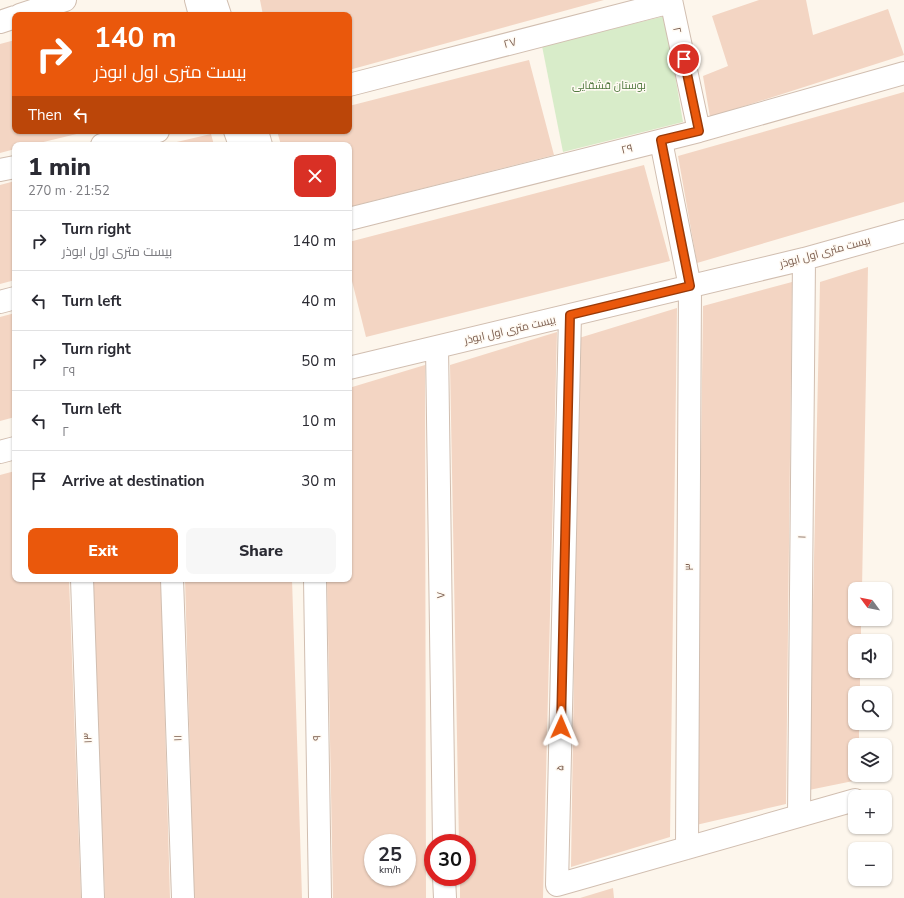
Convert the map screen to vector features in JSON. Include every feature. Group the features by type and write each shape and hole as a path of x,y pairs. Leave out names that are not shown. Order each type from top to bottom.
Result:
{"street":[{"path":"29,12 65,0"},
{"path":"196,0 199,12"},
{"path":"215,0 219,12"},
{"name":"۲۷","path":"352,84 671,1"},
{"name":"۲","path":"671,1 699,131"},
{"path":"0,22 12,18"},
{"name":"۲۹","path":"352,218 699,131 904,73"},
{"path":"114,142 146,134"},
{"name":"۳","path":"661,140 690,286 687,848"},
{"path":"0,170 12,167"},
{"name":"بیست متری اول ابوذر","path":"352,367 804,259 904,231"},
{"name":"۱","path":"799,816 804,259"},
{"path":"0,302 12,299"},
{"name":"۵","path":"570,315 557,886 687,848"},
{"name":"۷","path":"437,347 444,834"},
{"path":"0,452 12,449"},
{"name":"۱۳","path":"82,582 93,898"},
{"name":"۱۱","path":"172,582 183,898"},
{"name":"۹","path":"315,582 320,898"},
{"path":"687,848 848,802"},
{"path":"444,886 445,898"}],"green space":[{"name":"بوستان قشقایی","path":"665,16 683,122 563,152 542,46"}],"building":[{"path":"260,0 604,0 352,69 352,12 262,12"},
{"path":"759,0 806,0 813,35 888,9 904,55 710,117 703,76 728,66 712,16"},
{"path":"12,41 12,134 77,134 43,142 12,142 12,150 0,153 0,44"},
{"path":"529,60 554,155 352,206 352,142 280,142 278,134 352,134 352,105"},
{"path":"904,92 904,202 697,263 678,156"},
{"path":"211,134 213,142 177,142"},
{"path":"644,165 670,261 366,337 352,281 352,241"},
{"path":"12,182 12,281 0,284 0,185"},
{"path":"868,267 862,582 848,582 848,626 861,626 861,634 848,634 848,678 860,678 860,686 848,686 848,730 859,730 859,738 848,738 848,782 809,790 820,282"},
{"path":"792,282 786,804 696,825 703,306"},
{"path":"677,308 670,837 571,867 579,338"},
{"path":"12,314 12,418 0,421 0,317"},
{"path":"557,332 543,898 460,898 460,886 476,886 476,834 459,834 450,365"},
{"path":"425,365 426,834 424,834 424,886 426,886 426,898 333,898 327,582 352,582 352,387"},
{"path":"12,472 12,582 69,582 81,898 0,898 0,475"},
{"path":"92,582 161,582 170,898 105,898"},
{"path":"185,582 292,582 302,898 194,898"},
{"path":"613,888 614,898 580,898"}],"route":[{"path":"561,727 570,315 690,286 661,140 699,131 684,59"}]}
